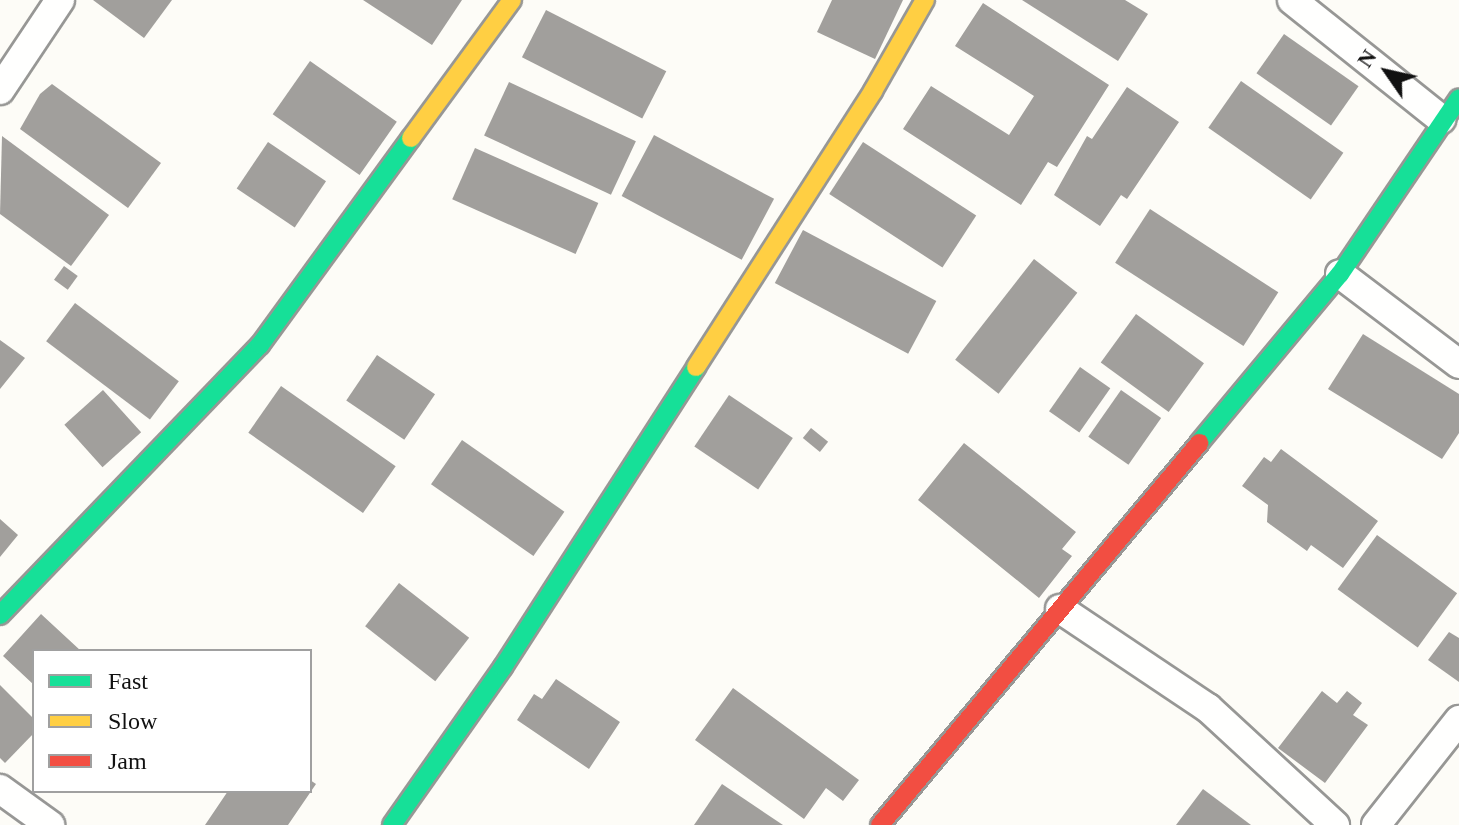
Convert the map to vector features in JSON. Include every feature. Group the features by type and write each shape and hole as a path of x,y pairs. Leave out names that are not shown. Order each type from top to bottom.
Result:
{"street":[{"path":"0,90 60,0"},
{"path":"0,615 260,345 512,0"},
{"path":"392,825 503,667 873,91 925,0"},
{"path":"880,825 1340,274 1450,108 1292,0"},
{"path":"1340,274 1459,364"},
{"path":"1060,609 1208,708 1335,825"},
{"path":"1376,825 1459,720"},
{"path":"0,789 50,825"}],"building":[{"path":"93,0 172,0 144,38"},
{"path":"363,0 462,0 432,45"},
{"path":"832,0 903,0 875,59 817,32"},
{"path":"1022,0 1125,0 1148,14 1118,61"},
{"path":"983,3 1109,85 1057,167 1048,162 1021,205 903,129 931,86 1009,135 1034,96 955,46"},
{"path":"546,10 666,71 642,119 522,57"},
{"path":"1284,34 1359,86 1331,126 1256,73"},
{"path":"310,61 397,122 360,175 273,114"},
{"path":"1241,81 1343,153 1311,199 1208,128"},
{"path":"509,82 636,141 611,195 484,135"},
{"path":"52,84 161,163 128,208 20,129 40,94"},
{"path":"1127,87 1179,122 1127,199 1121,195 1100,226 1054,195 1087,136 1092,139"},
{"path":"654,135 774,199 742,260 622,196"},
{"path":"2,136 109,215 71,266 0,214"},
{"path":"268,142 326,181 295,228 237,188"},
{"path":"863,142 976,216 942,268 829,194"},
{"path":"475,148 598,203 576,254 452,199"},
{"path":"1150,209 1278,292 1243,346 1115,263"},
{"path":"803,230 936,301 908,354 775,283"},
{"path":"1034,259 1077,293 999,394 955,360"},
{"path":"64,266 78,276 68,290 54,280"},
{"path":"75,303 179,381 150,420 46,341"},
{"path":"1136,314 1204,363 1169,412 1101,363"},
{"path":"1363,334 1459,394 1459,433 1442,459 1328,389"},
{"path":"0,340 25,358 0,389"},
{"path":"377,355 435,394 404,440 346,401"},
{"path":"1080,367 1110,388 1079,432 1049,411"},
{"path":"281,386 396,466 363,513 248,433"},
{"path":"103,390 141,432 102,467 64,425"},
{"path":"1121,390 1161,418 1128,465 1088,437"},
{"path":"729,395 793,438 758,489 694,446"},
{"path":"811,428 828,442 820,452 803,438"},
{"path":"462,440 564,512 533,556 431,484"},
{"path":"964,443 1076,532 1062,549 1072,556 1039,598 918,500"},
{"path":"1281,449 1378,521 1343,568 1311,545 1307,551 1267,522 1268,505 1242,486 1264,457 1271,462"},
{"path":"0,519 18,535 0,557"},
{"path":"1377,535 1457,593 1418,647 1338,589"},
{"path":"399,583 469,638 435,681 365,626"},
{"path":"41,614 79,649 32,649 32,683 3,656"},
{"path":"1449,632 1459,638 1459,682 1428,660"},
{"path":"556,679 620,722 589,769 517,720 534,694 542,699"},
{"path":"0,685 32,717 32,735 5,763 0,758"},
{"path":"733,688 859,780 843,801 826,788 804,819 695,740"},
{"path":"1322,691 1337,703 1347,691 1362,703 1353,715 1368,725 1325,783 1278,748"},
{"path":"722,784 783,825 694,825"},
{"path":"1203,789 1251,825 1176,825"},
{"path":"227,793 310,793 288,825 205,825"}],"traffic: fast":[{"path":"1199,443 1340,274 1459,98"},
{"path":"0,615 260,345 411,138"},
{"path":"392,825 503,667 696,367"}],"traffic: slow":[{"path":"411,138 512,0"},
{"path":"696,367 873,91 925,0"}],"traffic: jam":[{"path":"880,825 1199,443"}]}
